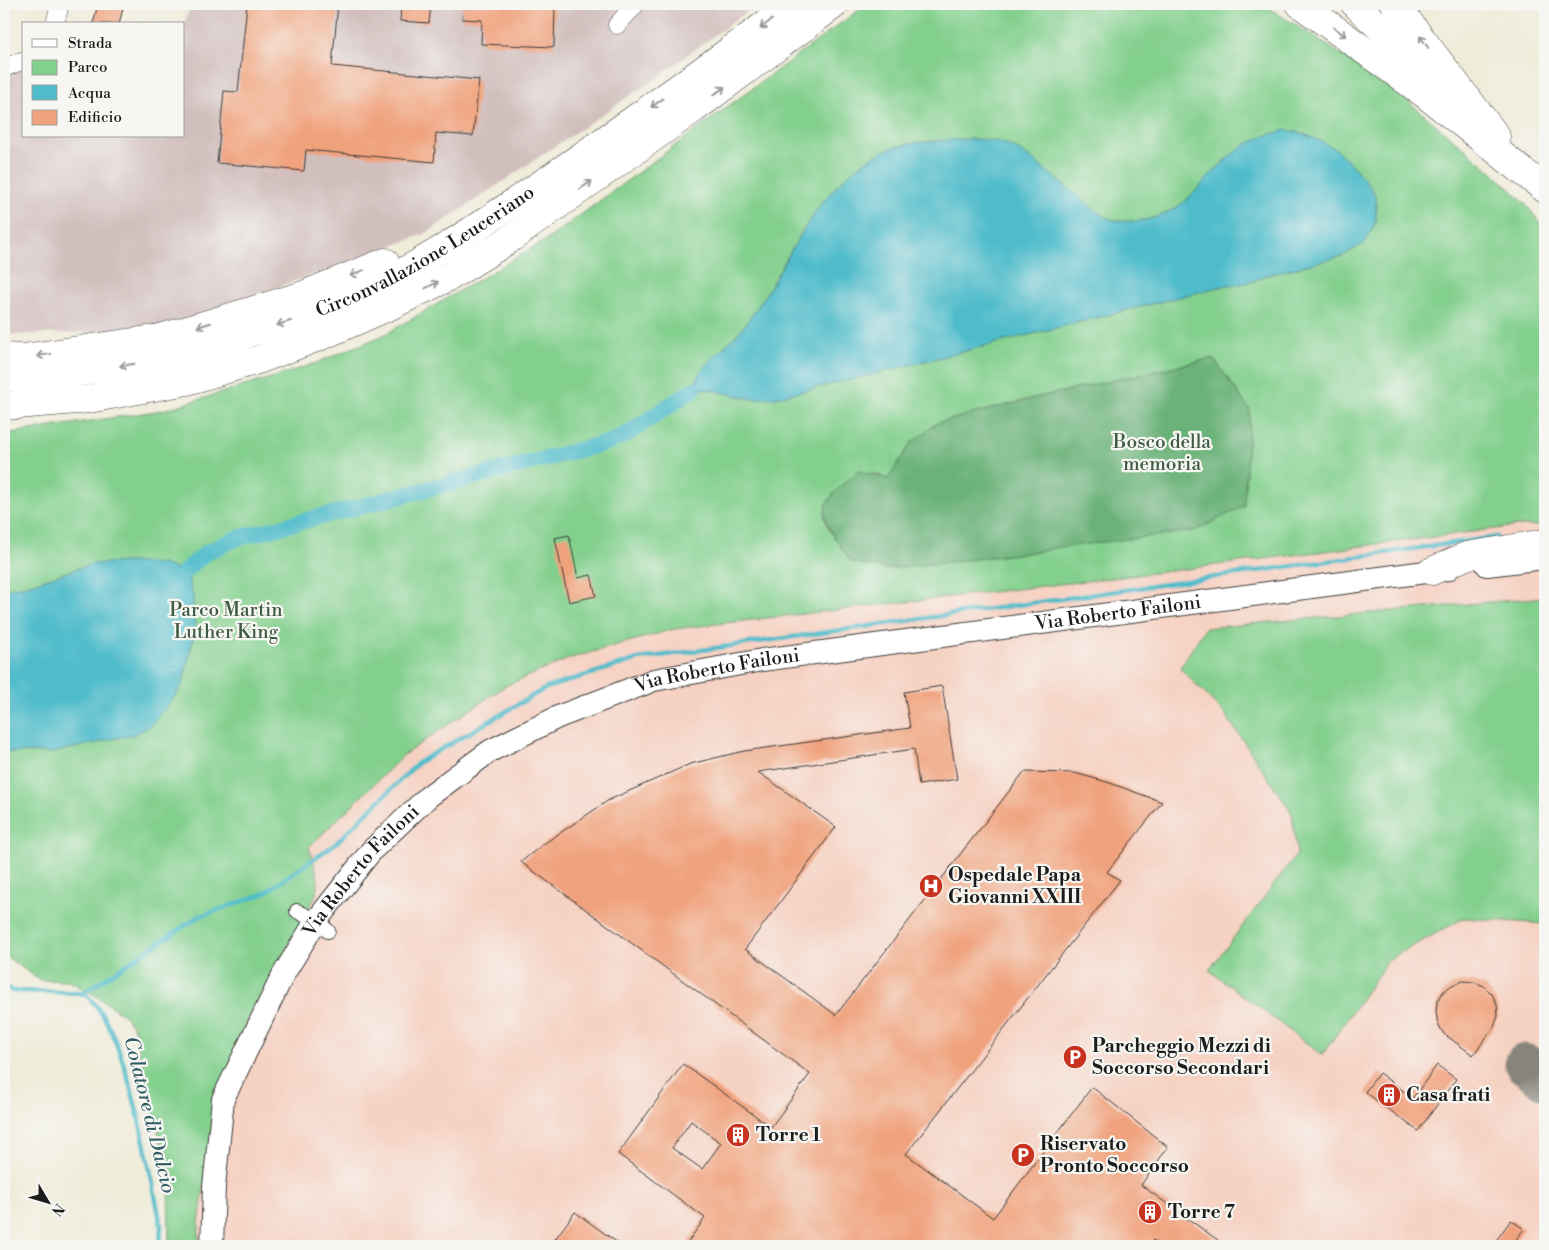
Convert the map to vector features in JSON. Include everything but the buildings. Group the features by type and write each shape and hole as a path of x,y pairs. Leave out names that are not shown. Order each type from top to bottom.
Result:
{"highway":[{"name":"Circonvallazione Leuceriano","path":"4,378 49,376 128,365 183,354 301,317 351,297 450,245 633,121 793,4"},
{"path":"827,10 843,11 854,4"},
{"path":"1300,4 1426,95 1545,189"},
{"path":"1355,4 1545,183"},
{"path":"1395,4 1496,136"},
{"name":"Circonvallazione Leuceriano","path":"4,406 89,399 187,381 261,359 324,335 388,307 452,276 507,241 695,108 827,10"},
{"path":"4,357 23,358 161,338 301,296 397,258 459,224 498,213"},
{"path":"4,421 145,402 187,381"},
{"path":"1432,571 1466,556 1545,543"}],"street":[{"path":"56,22 60,4"},
{"path":"617,25 636,4"},
{"path":"4,68 22,61"},
{"name":"Via Roberto Failoni","path":"212,1246 214,1187 223,1099 283,974 314,921 372,850 429,796 490,752 558,717 654,680 762,660 1432,571 1545,558"}],"shaded area":[{"path":"190,4 757,4 659,76 425,234 165,328 4,335 4,76 22,68 22,138 185,138 185,23"},
{"name":"Ospedale Papa Giovanni XXIII","path":"1518,526 1545,526 1545,1246 199,1246 199,1224 214,1110 250,1016 318,877 309,847 405,754 504,686 571,658 674,629 1163,572"}],"green space":[{"name":"Parco Martin Luther King","path":"867,4 1263,4 1390,86 1490,170 1524,202 1545,229 1545,526 1518,526 1163,572 674,629 571,658 505,686 405,754 309,847 318,877 316,895 250,1016 214,1110 199,1224 199,1246 169,1246 168,1173 134,1028 124,1015 96,996 69,981 40,980 4,955 4,434 163,410 316,363 384,335 548,239","holes":["1213,358 1250,410 1055,548 1036,552 887,569 851,562 828,528 824,516 873,473 888,479 937,423 1030,399"]},
{"name":"Bosco della memoria","path":"1213,358 1250,410 1244,506 1195,531 887,569 851,562 832,534 827,523 825,514 827,504 843,484 859,471 888,479 911,443 937,423 1030,399"},
{"path":"1545,597 1545,924 1464,918 1389,959 1322,1055 1209,970 1297,854 1292,813 1225,714 1180,668 1205,628"}],"water":[{"path":"1287,130 1304,134 1336,149 1365,180 1376,196 1376,221 1369,236 1363,244 1342,256 1264,276 1246,283 1227,285 777,397 752,399 707,389 694,389 700,372 739,332 754,312 821,204 850,173 884,151 908,144 924,142 958,139 995,141 1020,151 1103,215 1113,220 1133,221 1154,218 1169,212 1182,204 1213,172 1243,146 1261,137"},
{"path":"127,562 162,564 184,572 189,580 193,597 195,631 183,683 176,695 150,726 135,734 52,753 4,752 4,589 27,585 92,564"}],"waterway":[{"path":"184,572 207,552 238,538 606,443 624,436 694,389"},
{"path":"83,993 198,917 263,894 335,844 419,762 546,688 638,659 1497,537"},
{"name":"Colatore di Dalcio","path":"4,985 12,991 84,994 99,1009 112,1034 134,1101 161,1226 160,1246"}],"taxiway":[{"path":"1525,1064 1545,1079"}],"place":[{"name":"Ospedale Papa Giovanni XXIII","path":"931,886"},
{"name":"Parcheggio Mezzi di Soccorso Secondari","path":"1075,1057"},
{"name":"Casa frati","path":"1389,1095"},
{"name":"Torre 1","path":"738,1135"},
{"name":"Riservato Pronto Soccorso","path":"1023,1155"},
{"name":"Torre 7","path":"1150,1212"}]}
